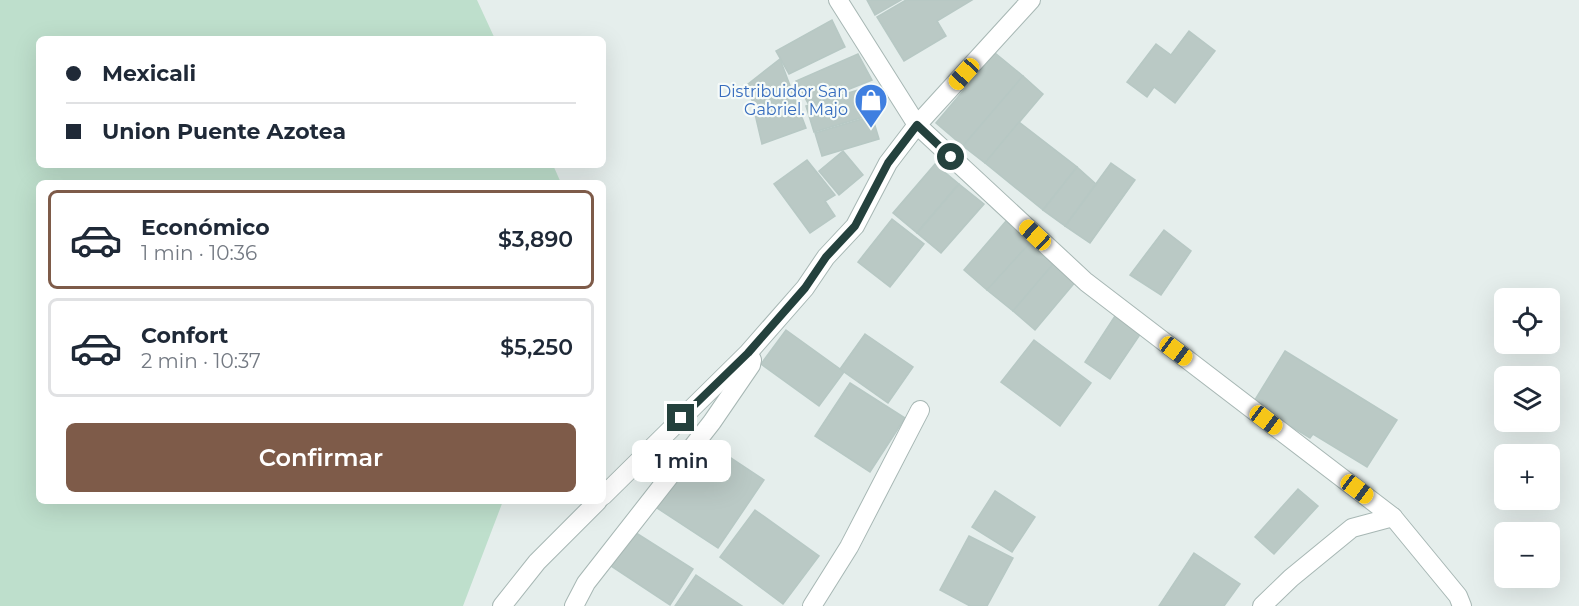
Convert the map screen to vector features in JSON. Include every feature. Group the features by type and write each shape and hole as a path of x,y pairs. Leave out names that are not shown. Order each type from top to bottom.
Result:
{"street":[{"path":"838,0 917,125 1086,282 1393,517 1458,596 1462,606"},
{"path":"606,493 748,353 805,288 826,257 855,226 888,163 917,125 1031,0"},
{"path":"574,606 586,583 712,422 751,365 752,360 748,353"},
{"path":"812,606 849,548 920,410"},
{"path":"502,606 537,562 595,504"},
{"path":"1262,606 1291,578 1352,528 1393,517"}],"green space":[{"path":"0,0 477,0 494,36 36,36 36,168 554,168 560,180 36,180 36,504 502,504 463,606 0,606"}],"building":[{"path":"867,0 901,0 875,15"},
{"path":"906,0 972,0 937,21 946,36 904,61 877,17"},
{"path":"832,20 845,47 789,74 776,51"},
{"path":"1189,31 1215,51 1175,103 1154,87 1147,97 1127,82 1156,44 1171,55"},
{"path":"995,53 1023,76 963,146 936,123"},
{"path":"858,54 872,80 809,105 796,81"},
{"path":"780,59 806,128 762,144 748,84"},
{"path":"1023,76 1043,94 985,163 963,146"},
{"path":"868,87 877,113 814,132 806,106"},
{"path":"872,116 879,139 822,156 815,133"},
{"path":"1019,122 1077,167 1043,210 985,163"},
{"path":"843,151 863,175 839,195 819,171"},
{"path":"807,160 835,195 825,201 835,216 810,233 774,184"},
{"path":"1111,163 1135,180 1090,243 1065,226"},
{"path":"935,164 959,184 917,233 893,213"},
{"path":"1077,167 1096,184 1065,226 1043,210"},
{"path":"959,184 984,204 941,253 917,233"},
{"path":"892,219 924,244 890,287 858,262"},
{"path":"1006,221 1030,243 987,290 964,270"},
{"path":"1164,230 1191,251 1161,295 1130,275"},
{"path":"1030,243 1054,263 1013,311 987,290"},
{"path":"1054,263 1076,281 1035,330 1013,311"},
{"path":"1115,316 1141,333 1110,379 1085,362"},
{"path":"786,330 844,372 819,406 761,364"},
{"path":"865,334 913,367 888,403 840,369"},
{"path":"1034,340 1091,383 1060,426 1001,382"},
{"path":"1285,351 1397,420 1367,467 1313,434 1310,438 1253,403"},
{"path":"850,383 905,418 870,472 815,436"},
{"path":"701,438 764,480 718,548 654,506"},
{"path":"1298,489 1318,506 1274,554 1255,537"},
{"path":"995,491 1035,517 1012,552 972,527"},
{"path":"755,510 819,556 783,604 720,557"},
{"path":"633,531 693,569 670,605 611,566"},
{"path":"969,536 1013,558 987,606 970,606 940,590"},
{"path":"1194,553 1240,584 1224,606 1159,606"},
{"path":"696,575 742,606 675,606"}],"place":[{"name":"Distribuidor San Gabriel. Majo","path":"871,129"}],"route":[{"path":"681,418 748,353 805,288 826,257 855,226 888,163 917,125 951,157"}]}
